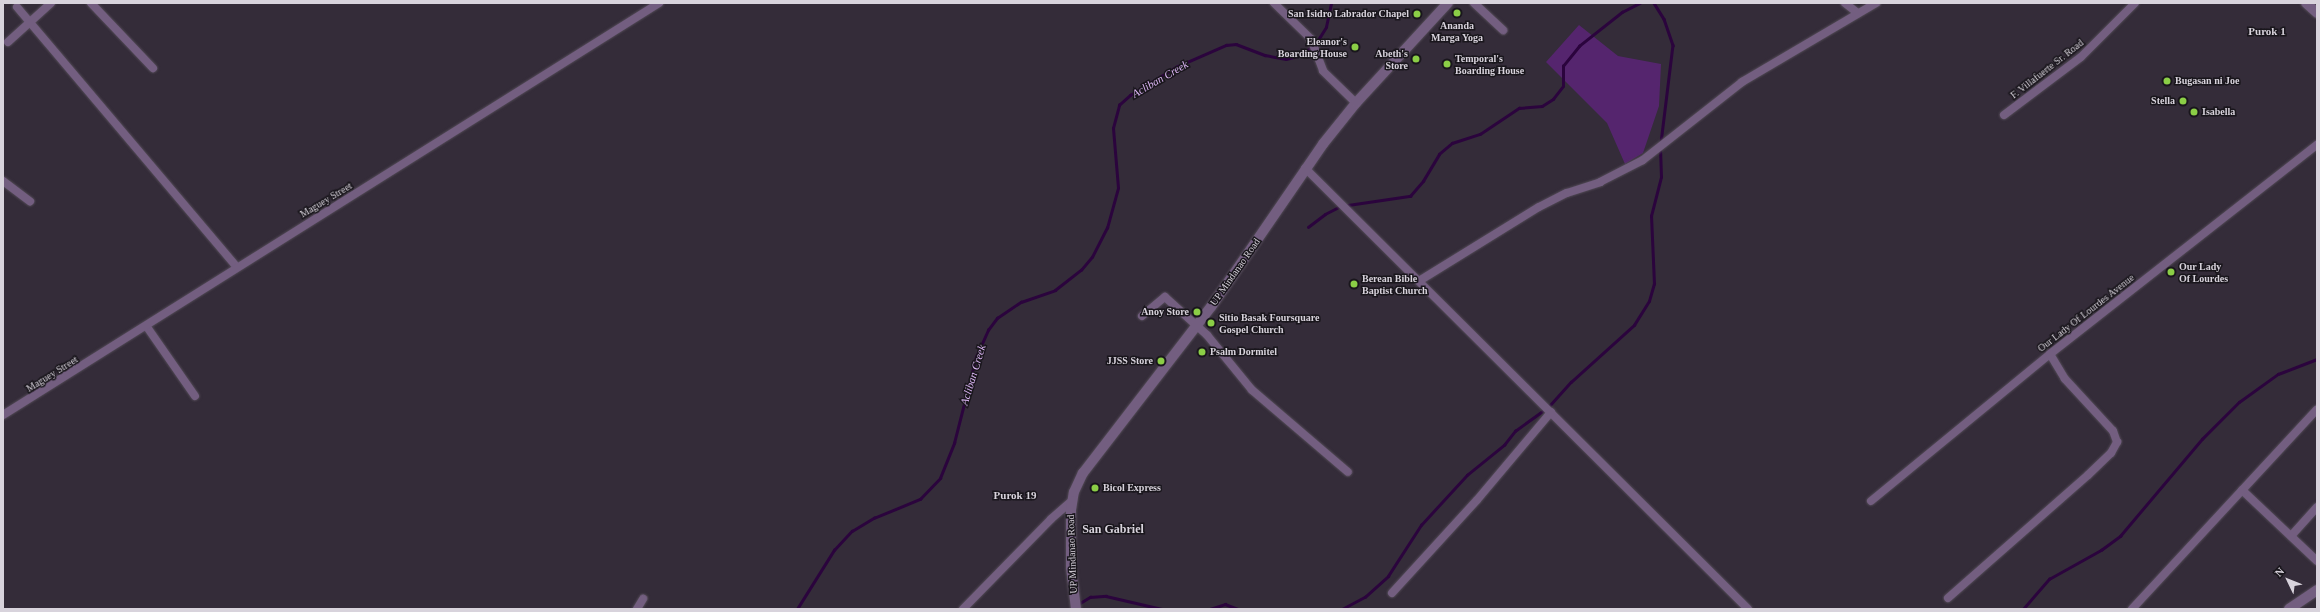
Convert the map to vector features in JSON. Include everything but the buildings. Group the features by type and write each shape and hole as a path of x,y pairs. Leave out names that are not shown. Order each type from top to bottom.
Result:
{"street":[{"path":"8,42 51,3"},
{"path":"91,3 153,68"},
{"name":"Maguey Street","path":"3,415 147,327 237,267 470,124 659,3"},
{"path":"1274,3 1311,39 1323,71 1356,104"},
{"name":"UP Mindanao Road","path":"1076,609 1071,567 1072,501 1083,473 1197,325 1305,168 1356,104 1448,3"},
{"path":"1474,3 1503,30"},
{"path":"1845,3 1858,14"},
{"path":"1419,281 1539,207 1567,193 1600,182 1643,160 1742,82 1876,3"},
{"name":"F. Villafuerte Sr. Road","path":"2004,115 2081,57 2135,3"},
{"path":"2306,3 2317,13"},
{"path":"18,7 237,267"},
{"name":"Our Lady Of Lourdes Avenue","path":"1871,501 2050,354 2317,145"},
{"path":"1305,168 1551,412 1678,543 1748,609"},
{"path":"3,181 30,201"},
{"path":"1142,316 1165,297 1197,325 1216,345 1237,375 1252,390 1348,472"},
{"path":"147,327 195,396"},
{"path":"1948,598 2088,475 2111,453 2117,442 2113,431 2065,379 2050,354"},
{"path":"2132,609 2317,409"},
{"path":"1392,593 1472,506 1551,412"},
{"path":"2242,490 2317,561"},
{"path":"963,609 1051,519 1072,501"},
{"path":"2291,536 2317,507"},
{"path":"2289,609 2317,590"},
{"path":"637,609 643,599"}],"shaded area":[{"path":"1579,25 1618,56 1661,64 1659,106 1643,153 1625,164 1607,123 1546,62"}],"waterway":[{"name":"Acliban Creek","path":"1318,40 1326,27 1331,3"},
{"path":"1348,205 1410,196 1423,181 1439,154 1452,143 1480,134 1519,108 1542,106 1553,99 1563,86 1563,66 1579,46 1622,12 1640,3"},
{"path":"1654,3 1664,19 1673,45 1661,143"},
{"name":"Acliban Creek","path":"797,609 834,550 852,531 874,518 920,499 940,478 954,443 976,357 988,330 997,318 1021,302 1055,290 1081,270 1092,257 1107,228 1118,188 1113,128 1119,105 1130,95 1176,67 1226,45 1236,44 1265,55 1286,59 1301,55 1310,48"},
{"path":"1550,405 1571,382 1634,325 1649,301 1654,284 1651,216 1661,177 1660,152"},
{"path":"1308,227 1325,214 1339,207"},
{"path":"2023,609 2049,579 2101,550 2120,536 2202,439 2239,402 2278,374 2317,359"},
{"path":"1342,609 1365,597 1388,576 1421,525 1467,475 1504,445 1515,431 1543,411"},
{"path":"1080,603 1090,597 1106,596 1162,609"},
{"path":"1210,609 1225,604 1238,609"}],"place":[{"name":"Ananda Marga Yoga","path":"1457,13"},
{"name":"San Isidro Labrador Chapel","path":"1417,14"},
{"name":"Eleanor's Boarding House","path":"1355,47"},
{"name":"Abeth's Store","path":"1416,59"},
{"name":"Temporal's Boarding House","path":"1447,64"},
{"name":"Bugasan ni Joe","path":"2167,81"},
{"name":"Stella","path":"2183,101"},
{"name":"Isabella","path":"2194,112"},
{"name":"Our Lady Of Lourdes","path":"2171,272"},
{"name":"Berean Bible Baptist Church","path":"1354,284"},
{"name":"Anoy Store","path":"1197,312"},
{"name":"Sitio Basak Foursquare Gospel Church","path":"1211,323"},
{"name":"Psalm Dormitel","path":"1202,352"},
{"name":"JJSS Store","path":"1161,361"},
{"name":"Bicol Express","path":"1095,488"}],"district":[{"name":"Purok 1","path":"2267,31"},
{"name":"Purok 19","path":"1015,495"},
{"name":"San Gabriel","path":"1113,530"}]}
